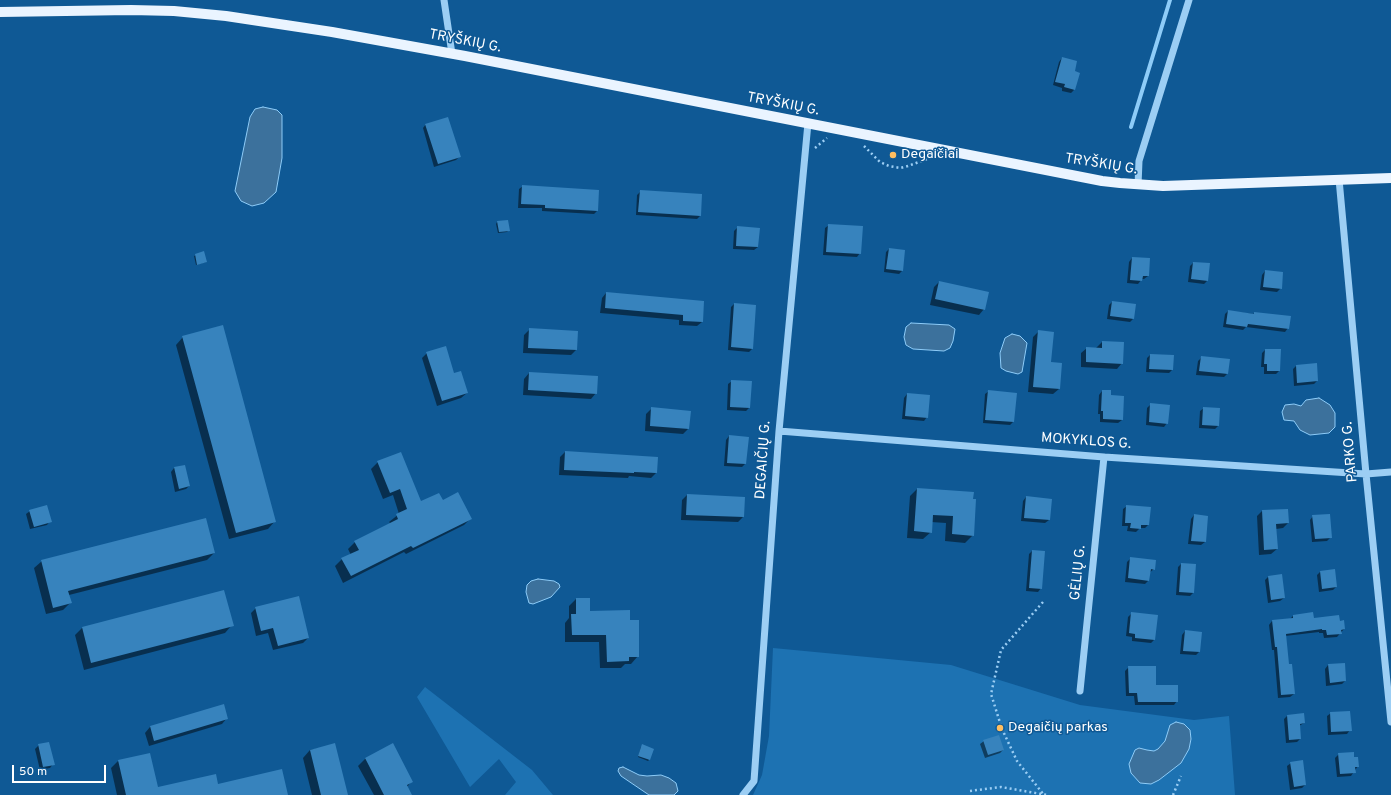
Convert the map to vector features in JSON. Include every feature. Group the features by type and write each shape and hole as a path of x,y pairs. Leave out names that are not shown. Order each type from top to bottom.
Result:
{"main road":[{"name":"TRYŠKIŲ G.","path":"0,12 131,10 174,11 226,16 332,32 1102,181 1163,186 1391,178"}],"street":[{"path":"444,0 452,54"},
{"path":"1138,185 1139,160 1189,0"},
{"name":"DEGAIČIŲ G.","path":"743,795 754,781 779,431 808,124"},
{"name":"PARKO G.","path":"1339,179 1366,474 1389,674 1391,722"},
{"name":"MOKYKLOS G.","path":"779,431 1104,457 1366,474 1391,472"},
{"name":"GĖLIŲ G.","path":"1080,691 1104,457"}],"path":[{"path":"1043,602 1001,650 991,694 1002,729 1017,760 1045,795"},
{"path":"1173,795 1181,776"},
{"path":"970,790 1001,787 1045,795"}],"shaded area":[{"path":"263,107 277,110 282,115 282,158 276,192 264,203 252,206 241,201 235,191 250,117 255,109"},
{"path":"911,323 949,325 955,329 950,348 944,351 913,349 906,345 904,337 906,327"},
{"path":"1012,334 1020,336 1027,343 1022,372 1018,374 1001,368 1000,353 1005,338"},
{"path":"1319,398 1330,405 1335,413 1335,427 1329,433 1310,435 1300,430 1294,421 1284,420 1282,412 1285,405 1294,404 1301,406 1306,400"},
{"path":"538,579 554,581 559,584 560,587 551,597 533,604 529,603 526,592 527,585 531,581"},
{"name":"Degaičių parkas","path":"773,648 951,665 1080,705 1194,720 1229,716 1235,795 753,795 762,775 769,736"},
{"path":"425,687 532,770 553,795 505,795 516,782 499,759 470,787 417,697"},
{"path":"1176,722 1184,724 1190,730 1191,739 1189,749 1181,763 1159,780 1151,784 1140,783 1131,773 1129,764 1135,750 1139,748 1154,751 1158,749 1165,741 1170,725"},
{"path":"623,767 639,775 661,775 669,778 676,783 678,791 674,795 649,795 621,776 618,771 619,768"}],"building":[{"path":"1062,57 1077,61 1075,71 1080,73 1075,90 1064,87 1065,84 1055,82"},
{"path":"448,117 461,157 438,164 425,124"},
{"path":"522,185 599,190 598,211 545,208 545,205 521,204"},
{"path":"640,190 702,194 701,216 638,212"},
{"path":"508,220 510,231 499,232 497,221"},
{"path":"828,224 863,226 861,254 826,252"},
{"path":"737,226 760,228 758,247 736,246"},
{"path":"889,248 905,250 903,271 886,269"},
{"path":"204,251 207,262 197,265 195,254"},
{"path":"1132,257 1150,258 1149,276 1143,276 1142,281 1130,280"},
{"path":"1193,262 1210,263 1208,281 1191,279"},
{"path":"1265,270 1283,272 1282,289 1263,287"},
{"path":"939,281 989,292 985,310 935,299"},
{"path":"606,292 704,301 703,322 683,321 683,315 605,308"},
{"path":"1112,301 1136,304 1134,319 1110,316"},
{"path":"734,303 756,305 753,349 731,347"},
{"path":"1228,310 1254,314 1254,312 1291,316 1289,329 1248,324 1247,327 1226,324"},
{"path":"223,325 276,522 236,533 182,336"},
{"path":"529,328 578,331 577,350 528,348"},
{"path":"1038,330 1054,332 1051,362 1062,363 1060,389 1033,387"},
{"path":"1102,341 1124,342 1123,364 1086,362 1086,347 1102,348"},
{"path":"446,346 454,373 461,371 468,393 442,401 426,352"},
{"path":"1265,349 1281,349 1280,371 1267,371 1267,364 1264,364"},
{"path":"1150,354 1174,355 1173,370 1149,369"},
{"path":"1201,356 1230,359 1228,374 1199,371"},
{"path":"1317,363 1318,381 1297,383 1296,365"},
{"path":"529,372 598,376 597,394 528,390"},
{"path":"731,380 752,381 750,408 730,407"},
{"path":"988,390 1017,393 1014,422 985,420"},
{"path":"1102,390 1111,390 1111,395 1124,396 1123,420 1103,419 1103,411 1101,411"},
{"path":"907,393 930,395 928,418 905,416"},
{"path":"1150,403 1170,405 1168,424 1149,422"},
{"path":"651,407 691,411 689,429 650,426"},
{"path":"1203,407 1220,408 1219,426 1202,425"},
{"path":"729,435 749,437 746,464 727,463"},
{"path":"565,451 658,457 657,473 564,470"},
{"path":"401,452 421,501 439,493 443,500 458,492 472,519 413,548 411,546 351,576 341,558 359,550 354,541 398,519 396,514 407,509 400,489 390,493 377,461"},
{"path":"185,465 190,486 179,489 174,467"},
{"path":"917,488 974,492 973,499 976,499 974,536 952,534 953,516 933,515 932,533 914,531"},
{"path":"687,494 745,497 744,517 686,515"},
{"path":"1026,496 1052,499 1050,520 1024,518"},
{"path":"47,505 52,522 34,527 29,510"},
{"path":"1126,505 1151,507 1149,525 1141,525 1141,529 1130,528 1131,523 1125,523"},
{"path":"1288,509 1289,523 1276,524 1278,549 1264,550 1262,510"},
{"path":"1194,514 1208,516 1206,542 1191,541"},
{"path":"1330,514 1332,538 1315,539 1312,515"},
{"path":"206,518 215,553 68,591 72,603 53,608 41,560"},
{"path":"1032,550 1045,551 1042,589 1029,588"},
{"path":"1130,557 1156,560 1155,570 1151,569 1149,581 1128,578"},
{"path":"1181,563 1196,564 1194,593 1179,592"},
{"path":"1335,569 1337,587 1322,589 1320,571"},
{"path":"1282,574 1285,598 1271,600 1268,576"},
{"path":"224,590 234,626 91,663 82,627"},
{"path":"299,596 309,638 278,646 273,628 261,631 255,607"},
{"path":"576,598 590,598 590,611 630,610 630,620 639,620 639,657 629,657 629,661 607,662 606,635 572,635 571,614 576,614"},
{"path":"1131,612 1158,615 1155,640 1135,638 1135,634 1129,633"},
{"path":"1313,612 1314,618 1339,615 1340,621 1344,620 1345,629 1341,630 1342,634 1327,635 1326,630 1322,629 1286,634 1289,664 1292,664 1295,694 1281,695 1277,647 1275,647 1272,620 1293,618 1293,615"},
{"path":"1185,630 1202,632 1200,652 1183,651"},
{"path":"1345,663 1346,681 1330,683 1328,664"},
{"path":"1128,666 1156,666 1156,685 1178,685 1178,702 1138,702 1137,693 1129,693"},
{"path":"224,704 228,719 154,741 150,726"},
{"path":"1350,711 1352,731 1331,732 1330,712"},
{"path":"1304,713 1305,723 1300,724 1301,739 1289,740 1287,715"},
{"path":"999,735 1004,750 988,755 983,740"},
{"path":"49,742 55,765 43,767 38,744"},
{"path":"335,743 348,795 321,795 310,750"},
{"path":"393,743 413,782 407,785 412,795 384,795 365,758"},
{"path":"642,744 654,749 650,760 638,756"},
{"path":"1354,752 1354,757 1358,757 1359,767 1355,767 1356,773 1340,774 1338,753"},
{"path":"150,753 158,787 216,774 218,784 282,769 288,795 126,795 118,760"},
{"path":"1303,760 1306,785 1294,787 1290,762"}],"waterway":[{"path":"1131,127 1170,0"}],"place":[{"name":"Degaičiai","path":"893,155"},
{"name":"Degaičių parkas","path":"1000,728"}]}
